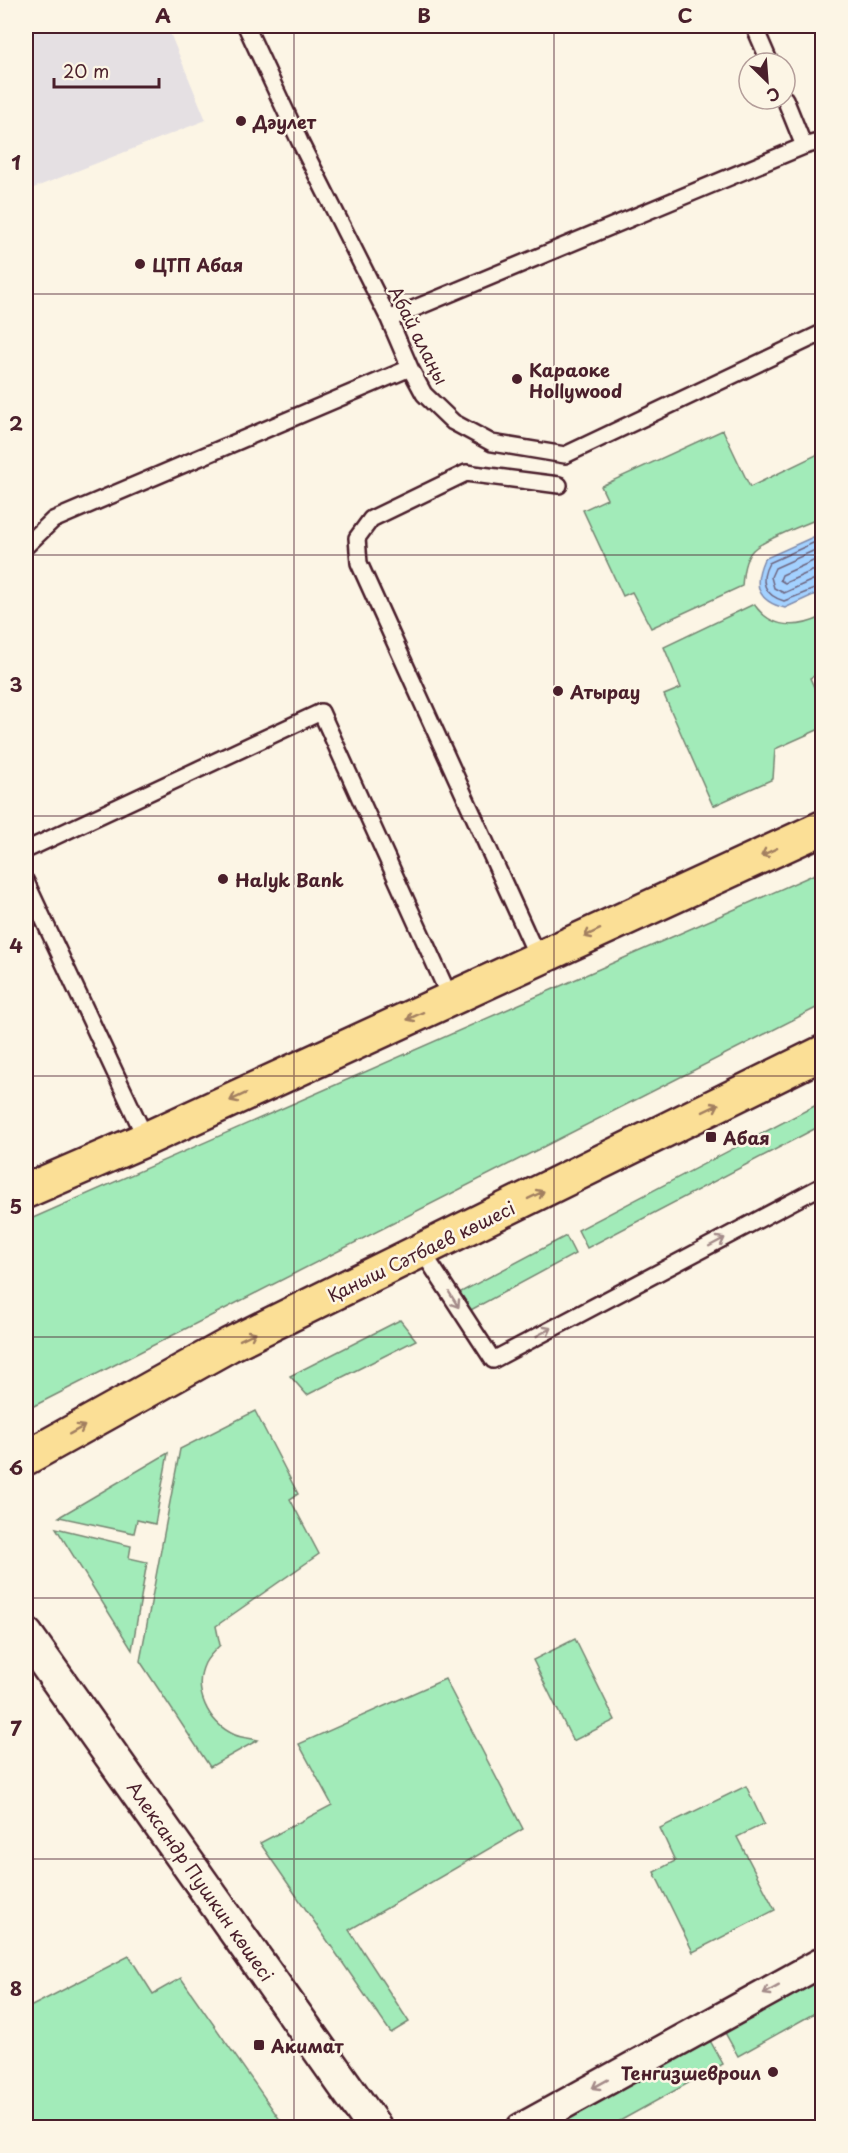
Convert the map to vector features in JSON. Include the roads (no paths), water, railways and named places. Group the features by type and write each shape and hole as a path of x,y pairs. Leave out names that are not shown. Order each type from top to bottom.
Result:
{"main road":[{"path":"26,1191 146,1140 822,828"},
{"name":"Қаныш Сәтбаев көшесі","path":"26,1458 229,1345 822,1053"}],"street":[{"name":"Александр Пушкин көшесі","path":"26,1635 375,2127"},
{"path":"521,2127 822,1962"}],"lane":[{"name":"Абай алаңы","path":"246,26 300,142 424,394 453,422 492,443 565,455 822,333"},
{"path":"754,26 765,51"},
{"path":"789,111 804,146"},
{"path":"389,319 804,146 822,141"},
{"path":"26,546 52,520 410,369"},
{"path":"538,958 359,563 357,538 371,519 466,473 559,485"},
{"path":"26,850 321,712 451,1000"},
{"path":"26,882 146,1140"},
{"path":"422,1251 493,1360 822,1186"}],"water":[{"path":"822,533 822,591 785,608 768,601 758,584 764,559"}],"place":[{"name":"Дәулет","path":"241,121"},
{"name":"ЦТП Абая","path":"140,264"},
{"name":"Караоке Hollywood","path":"517,379"},
{"name":"Атырау","path":"558,691"},
{"name":"Halyk Bank","path":"223,879"},
{"name":"Абая","path":"711,1137"},
{"name":"Акимат","path":"259,2045"},
{"name":"Тенгизшевроил","path":"773,2072"}]}
